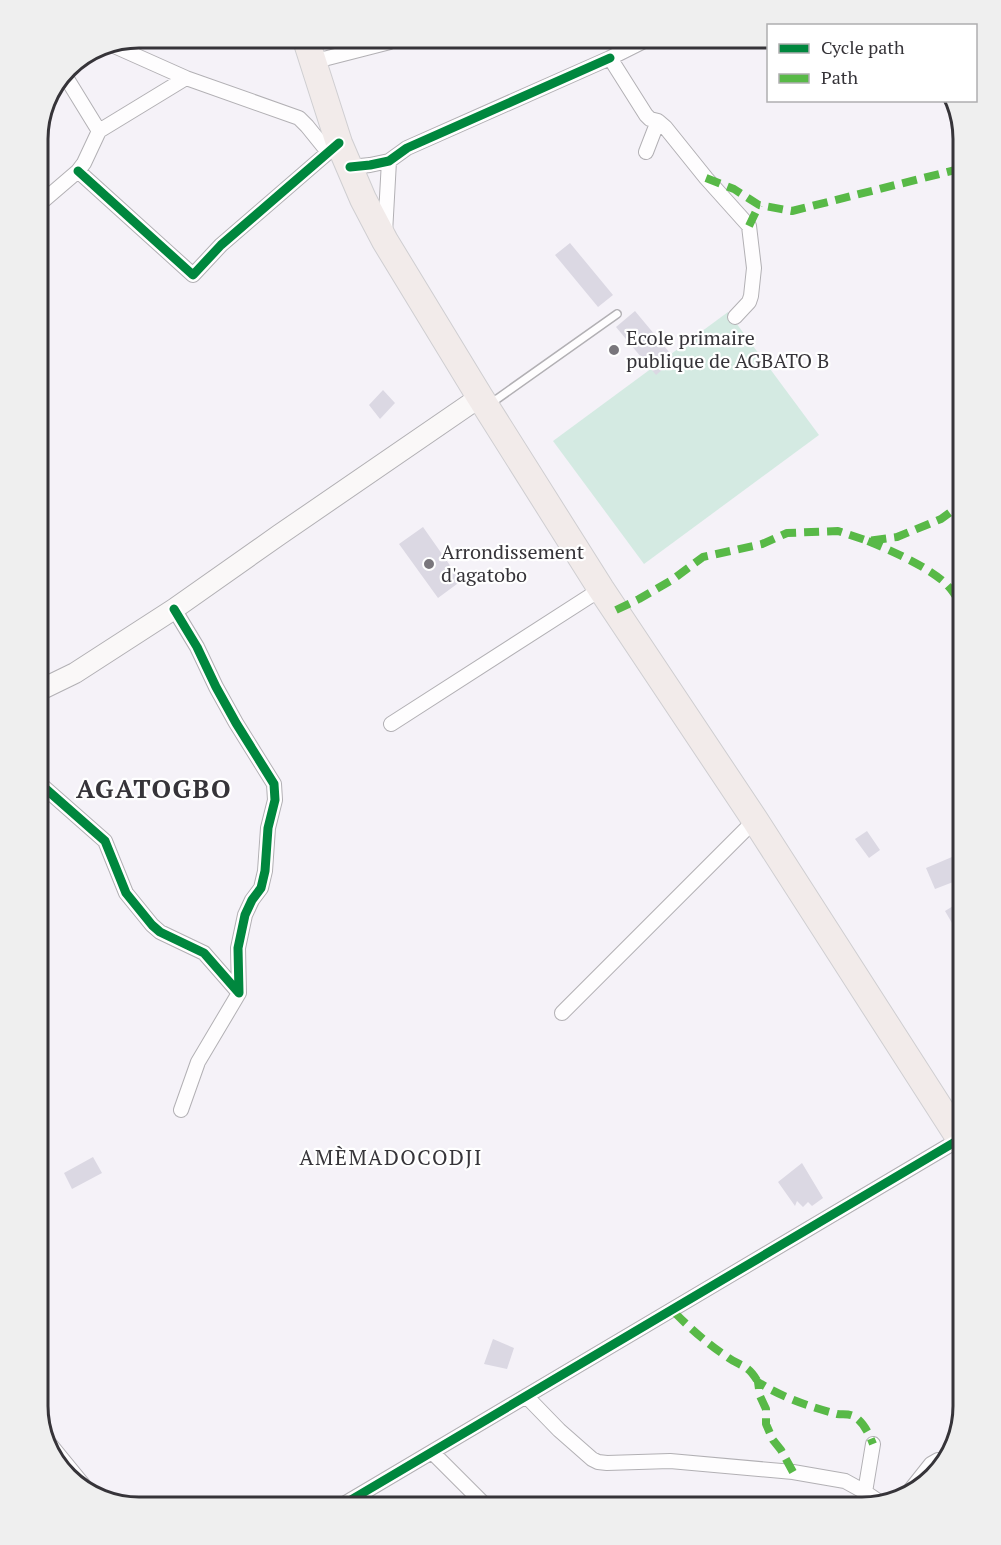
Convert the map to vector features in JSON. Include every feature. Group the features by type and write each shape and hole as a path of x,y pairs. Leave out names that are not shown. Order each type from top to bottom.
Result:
{"highway":[{"path":"309,53 334,148 350,167 363,200 385,241 602,589 755,820 953,1127"}],"street":[{"path":"309,53 346,48"},
{"path":"350,167 388,161 407,148 630,48"},
{"path":"78,171 193,275 221,245 334,148 299,118 186,78 123,50"},
{"path":"610,58 646,115 665,127 749,226 754,268 751,296 749,302 735,317"},
{"path":"48,197 78,171 99,131 186,78"},
{"path":"69,81 99,131"},
{"path":"646,152 658,121"},
{"path":"385,241 388,161"},
{"path":"48,686 75,672 174,609 279,535 484,401"},
{"path":"391,724 602,589"},
{"path":"174,609 197,647 236,723 274,784 275,800 268,828 265,871 261,888 245,915 238,948 239,993 198,1062 181,1110"},
{"path":"48,791 105,841 126,892 152,925 160,932 204,953 239,993"},
{"path":"562,1013 755,820"},
{"path":"356,1497 953,1146"},
{"path":"526,1396 559,1430 598,1462 670,1461 793,1472 841,1479 871,1496"},
{"path":"865,1492 873,1444"},
{"path":"432,1452 477,1497"},
{"path":"923,1474 934,1462"}],"lane":[{"path":"484,401 618,314"}],"green space":[{"path":"728,312 819,435 644,564 553,441"}],"building":[{"path":"570,243 613,295 598,307 555,255"},
{"path":"635,311 675,359 656,375 616,327"},
{"path":"383,390 395,403 380,419 369,405"},
{"path":"423,527 461,581 438,598 399,544"},
{"path":"867,831 880,850 869,858 855,839"},
{"path":"952,857 953,882 935,889 926,868"},
{"path":"953,906 953,925 945,911"},
{"path":"93,1157 102,1173 72,1189 64,1173"},
{"path":"802,1163 823,1198 812,1206 808,1202 803,1207 797,1201 795,1206 778,1182"},
{"path":"493,1339 514,1348 507,1369 484,1364"}],"marked path":[{"path":"706,178 734,189 759,205 792,211 953,171"},
{"path":"749,226 759,205"},
{"path":"616,610 672,580 703,557 762,544 787,533 838,531 868,541 897,537 941,519 953,510"},
{"path":"868,541 932,573 953,592"},
{"path":"675,1313 713,1346 747,1369 758,1382"},
{"path":"793,1472 766,1424 766,1409 760,1396 758,1382 806,1405 853,1416 864,1426 873,1444"}],"cycle path":[{"path":"350,167 389,161 407,148 610,58"},
{"path":"78,171 193,275 221,245 339,143"},
{"path":"48,791 105,841 126,893 152,925 160,932 204,953 239,993 238,948 245,915 261,888 265,871 268,828 275,800 274,784 236,723 197,647 174,609"},
{"path":"356,1497 953,1143"}],"place":[{"name":"Ecole primaire publique de AGBATO B","path":"614,350"},
{"name":"Arrondissement d'agatobo","path":"429,564"}],"district":[{"name":"AGATOGBO","path":"154,789"},
{"name":"AMÈMADOCODJI","path":"391,1158"}]}
